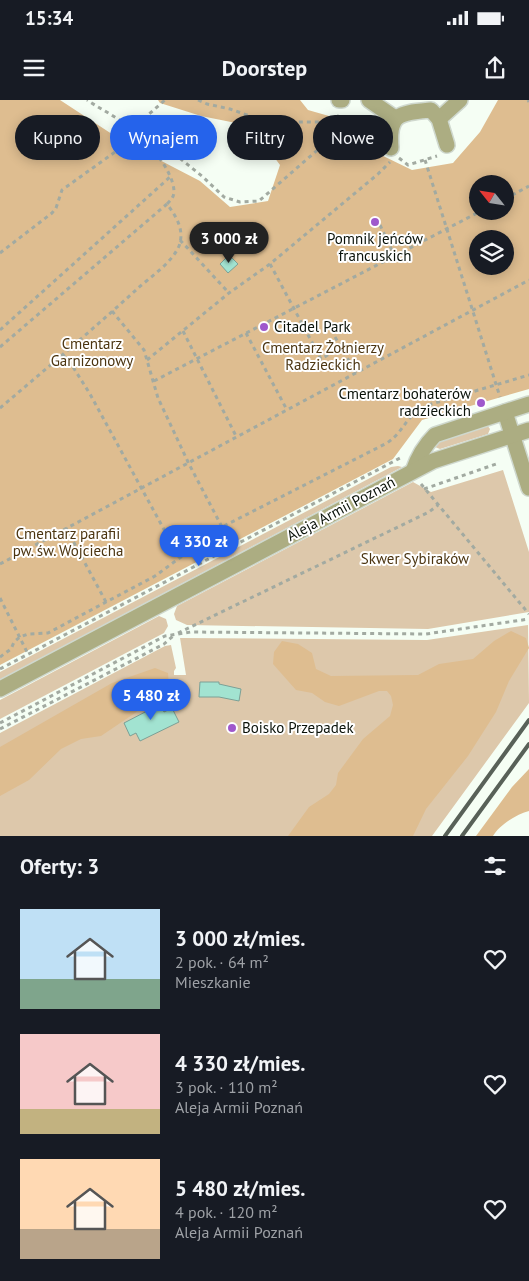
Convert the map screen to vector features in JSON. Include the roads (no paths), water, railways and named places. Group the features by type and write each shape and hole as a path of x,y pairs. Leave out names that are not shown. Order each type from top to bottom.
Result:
{"street":[{"path":"369,100 418,109 460,100"},
{"path":"418,109 447,145"},
{"path":"396,154 390,129 418,109"},
{"path":"413,471 416,460 424,446 435,435 503,407 529,404"},
{"path":"503,407 529,488"},
{"name":"Aleja Armii Poznań","path":"0,689 413,471 456,452 529,430"}],"railway":[{"path":"445,836 529,720"},
{"path":"462,836 529,744"}],"place":[{"name":"Pomnik jeńców francuskich","path":"375,222"},
{"name":"Citadel Park","path":"264,327"},
{"name":"Cmentarz bohaterów radzieckich","path":"481,403"},
{"name":"Boisko Przepadek","path":"232,728"}],"park label":[{"name":"Cmentarz Garnizonowy","path":"92,352"},
{"name":"Cmentarz Żołnierzy Radzieckich","path":"323,356"},
{"name":"Cmentarz parafii pw. św. Wojciecha","path":"68,542"},
{"name":"Skwer Sybiraków","path":"415,559"}]}
